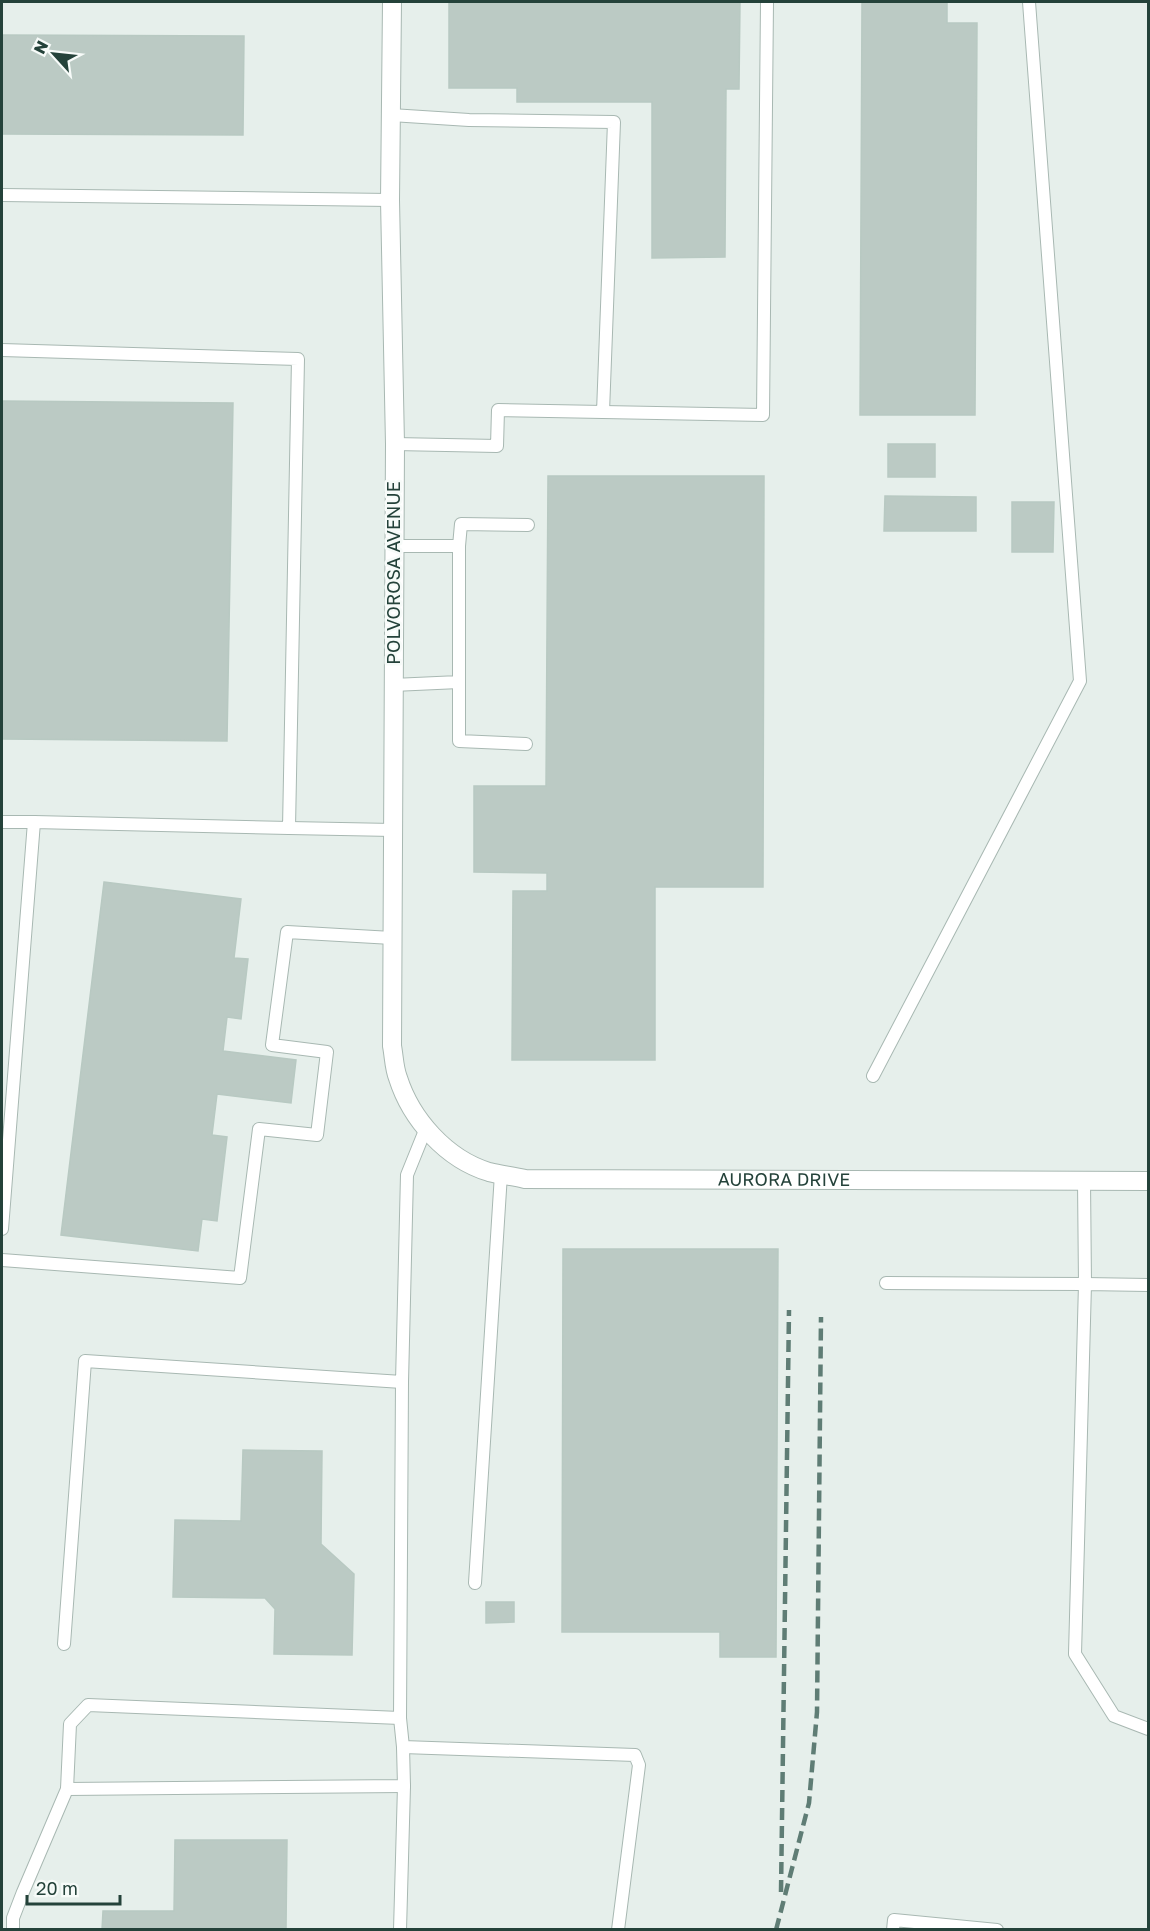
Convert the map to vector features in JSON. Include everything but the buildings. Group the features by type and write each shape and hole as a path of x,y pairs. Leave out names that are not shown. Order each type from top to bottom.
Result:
{"street":[{"name":"POLVOROSA AVENUE","path":"392,2 390,200 395,444 392,1046 397,1076 410,1107 428,1131"},
{"name":"AURORA DRIVE","path":"428,1131 460,1160 488,1172 525,1179 1149,1181"}],"lane":[{"path":"395,444 496,446 498,410 763,415 767,2"},
{"path":"873,1076 1080,681 1029,2"},
{"path":"392,115 469,120 614,122 603,412"},
{"path":"2,195 390,200"},
{"path":"2,350 298,359 290,828"},
{"path":"526,744 459,741 459,546 461,524 528,525"},
{"path":"394,546 459,546"},
{"path":"393,686 459,682"},
{"path":"2,822 393,830"},
{"path":"2,1229 34,822"},
{"path":"2,1260 240,1278 259,1129 317,1135 327,1052 272,1045 287,932 393,938"},
{"path":"400,1929 404,1786 400,1718 402,1382 407,1175 428,1131"},
{"path":"475,1583 501,1174"},
{"path":"1084,1181 1085,1284 1075,1654 1114,1716 1149,1729"},
{"path":"886,1283 1149,1285"},
{"path":"64,1644 85,1361 402,1382"},
{"path":"13,1929 14,1918 23,1892 67,1789 70,1724 88,1705 400,1718"},
{"path":"403,1747 635,1755 639,1765 618,1929"},
{"path":"67,1789 404,1786"},
{"path":"894,1929 894,1920 997,1929"}],"railway":[{"path":"781,1892 789,1310"},
{"path":"776,1930 809,1803 817,1712 821,1317"}]}
